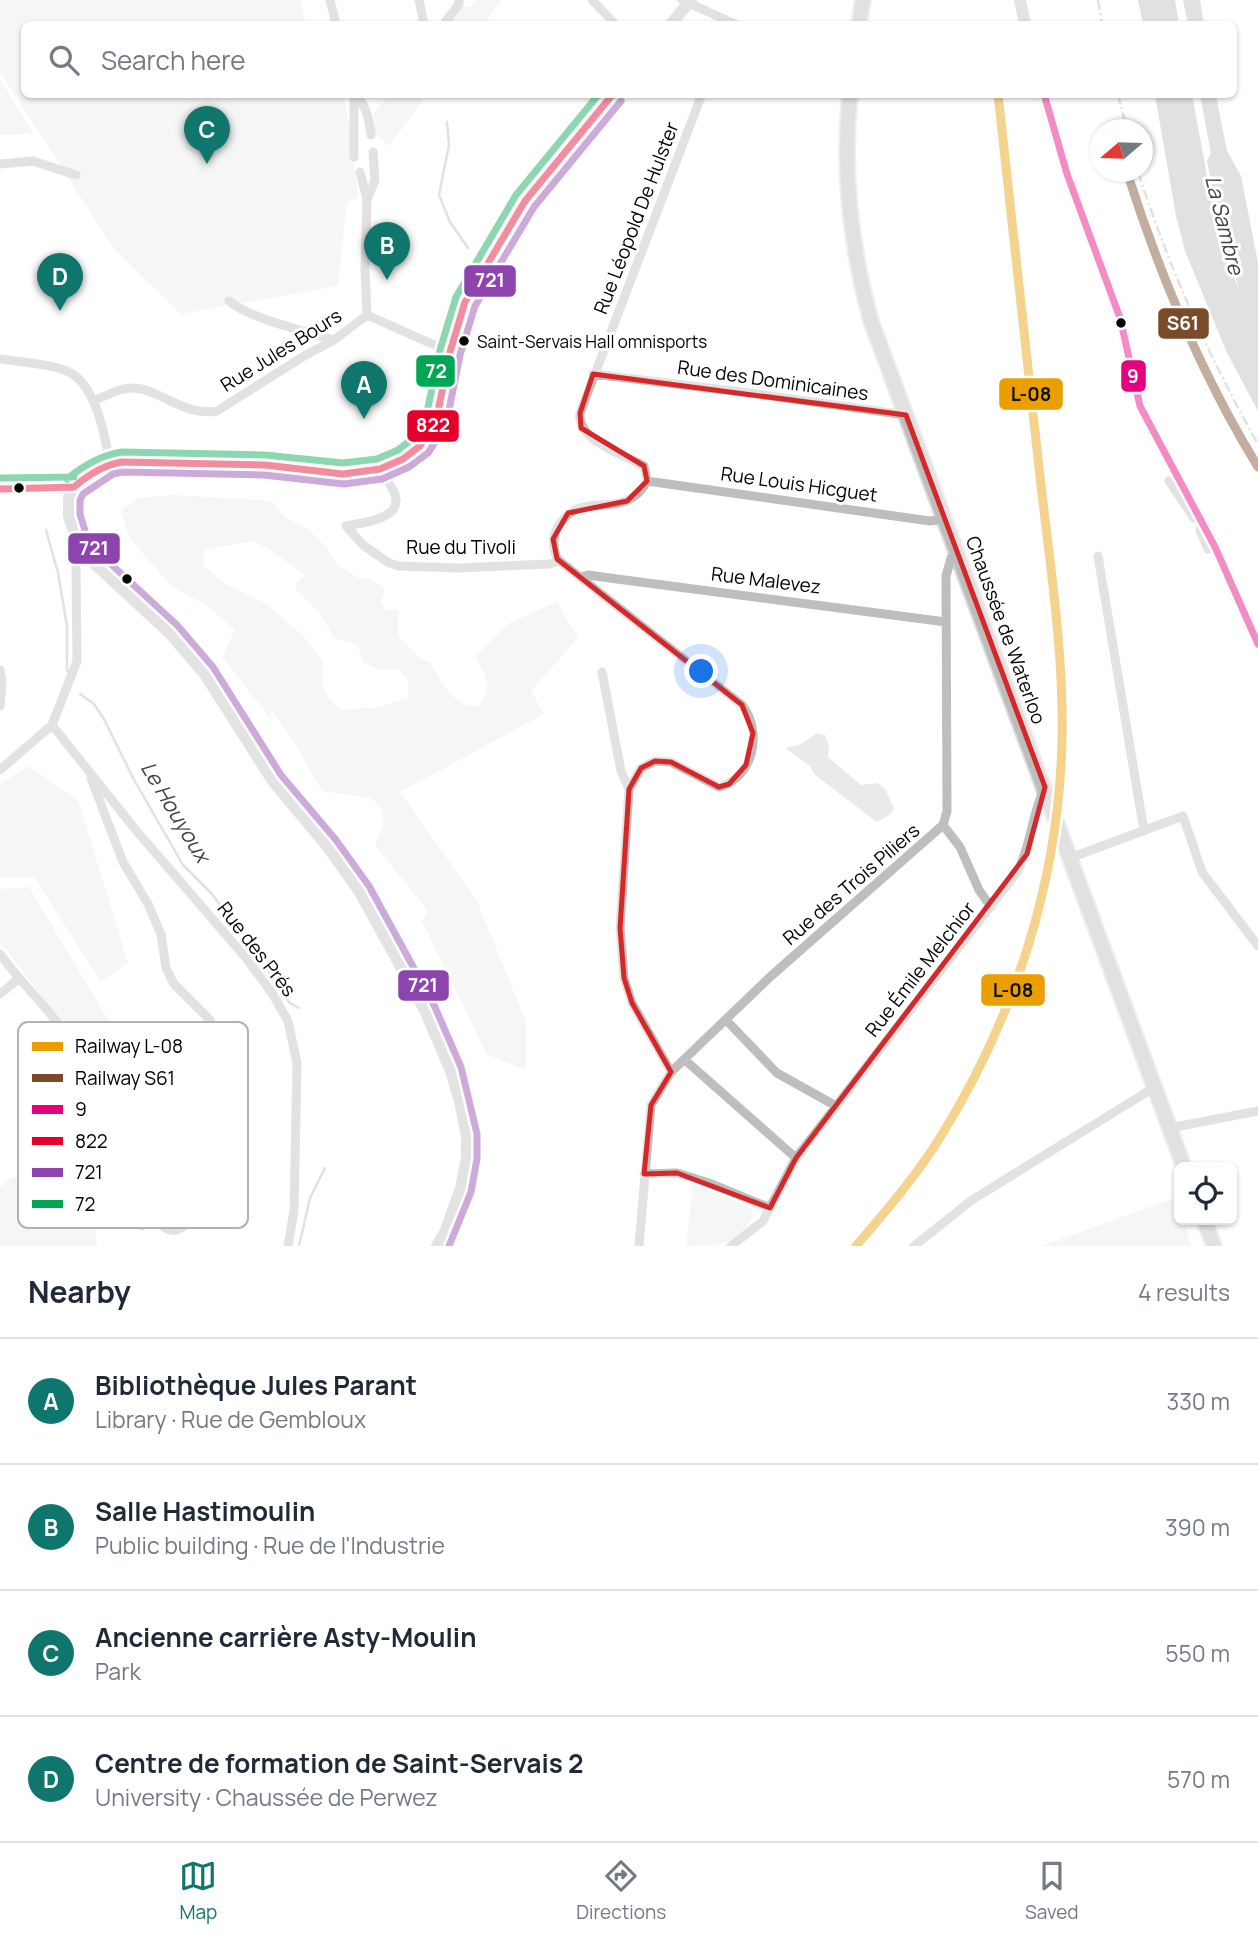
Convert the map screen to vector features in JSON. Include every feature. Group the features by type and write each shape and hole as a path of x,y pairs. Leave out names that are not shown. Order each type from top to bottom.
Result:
{"main road":[{"path":"860,21 863,0"},
{"path":"1020,0 1024,21"},
{"path":"673,21 687,1"},
{"path":"437,1246 446,1230 461,1188 467,1158 467,1136 451,1071 425,1010 360,892 273,781 205,674 170,633 80,550 69,516 69,498 74,487 86,477 110,464 157,461 265,466 343,474 380,469 403,459 420,446 436,421 450,352 465,302 525,201 610,98"},
{"name":"Chaussée de Waterloo","path":"849,98 846,139 857,264 871,321 1182,1162"},
{"path":"1045,98 1066,174 1120,318 1140,405 1215,547 1258,644"},
{"path":"0,489 74,487"},
{"path":"1206,1225 1213,1246"}],"street":[{"path":"330,0 335,21"},
{"path":"419,0 423,21"},
{"path":"446,21 459,0"},
{"path":"593,0 612,21"},
{"path":"687,1 724,21"},
{"path":"354,98 354,158"},
{"path":"359,98 368,113 371,135"},
{"name":"Rue Léopold De Hulster","path":"648,481 644,466 587,436 579,420 593,374 700,98"},
{"path":"367,199 375,180 373,152"},
{"path":"0,164 33,161 76,175"},
{"path":"360,172 367,199 367,315 450,352"},
{"path":"229,301 269,320 334,340"},
{"name":"Rue Jules Bours","path":"93,401 131,388 205,413 217,411 334,340 367,315"},
{"path":"0,359 62,370 74,375 93,401 110,464"},
{"name":"Rue des Dominicaines","path":"593,374 906,415"},
{"name":"Rue du Tivoli","path":"380,469 394,492 396,499 393,508 382,518 346,526 363,545 390,563 399,566 458,568 549,564 559,561"},
{"path":"648,481 641,492 627,501 584,506 568,513 558,526 553,539 559,561 742,705 752,721 754,747 737,779 729,784 719,786 671,762 655,761 641,768 629,789 620,928 624,978 632,1003 671,1072"},
{"name":"Rue Louis Hicguet","path":"648,481 930,521 944,519"},
{"path":"1169,481 1192,515 1208,549 1215,547"},
{"path":"0,771 52,725 77,661 76,564 80,550"},
{"name":"Rue des Trois Piliers","path":"639,1246 643,1174 651,1105 671,1072 771,976 943,825 947,811 946,576 951,558 957,554"},
{"path":"1097,556 1144,831"},
{"name":"Rue Malevez","path":"580,577 588,575 946,622"},
{"path":"0,670 0,706"},
{"path":"602,673 621,771 629,789"},
{"name":"Rue des Prés","path":"52,725 135,829 246,958 272,993 288,1021 297,1063 294,1211 288,1246"},
{"path":"83,764 123,862 148,904 161,934 166,968 174,984 211,1022"},
{"name":"Rue Émile Melchior","path":"731,1246 763,1221 796,1158 1018,871 1027,854 1037,803 1045,788"},
{"path":"1070,858 1183,816 1202,872 1258,946"},
{"path":"943,825 960,847 979,890 991,907"},
{"path":"0,954 55,1022"},
{"path":"0,994 18,979"},
{"path":"726,1020 777,1073 836,1106"},
{"path":"685,1060 796,1158"},
{"path":"914,1246 972,1200 1155,1087"},
{"path":"1170,1128 1258,1111"},
{"path":"643,1174 677,1173 770,1208"}],"highlighted area":[{"path":"593,374 906,415 1045,787 1027,854 796,1158 770,1208 677,1173 644,1174 651,1105 671,1072 632,1003 624,978 620,928 629,789 641,768 655,761 671,762 719,787 729,784 746,765 753,733 742,705 557,559 553,539 568,513 627,501 647,481 644,466 581,428 580,413"}],"shaded area":[{"path":"0,0 300,0 305,21 21,21 21,98 344,98 358,197 347,203 338,286 181,314 114,249 0,72"},
{"path":"477,0 502,0 485,21 449,21 463,7 470,7"},
{"path":"0,79 34,134 0,135"},
{"path":"386,98 420,98 423,101 389,146 375,134 374,113"},
{"path":"175,495 272,501 285,517 309,530 326,547 339,566 359,578 371,579 385,589 381,603 386,610 398,610 398,636 422,660 430,662 443,685 455,698 469,705 478,706 487,687 485,675 475,656 511,622 557,602 578,638 531,691 544,714 400,792 477,901 526,1022 526,1070 487,1055 422,921 428,911 375,845 383,826 382,808 371,798 322,791 297,747 271,710 271,719 222,657 235,630 206,605 172,587 129,537 121,510 138,498","holes":["252,541 269,549 305,575 295,584 297,591 319,612 334,638 357,644 363,662 378,669 398,669 408,680 408,698 376,708 340,709 329,699 323,686 323,661 303,636 267,604 225,584 203,565 204,550"]},
{"path":"817,733 825,735 829,746 828,757 861,785 878,783 885,789 894,808 891,814 877,822 815,775 809,765 785,748 801,744"},
{"path":"28,766 78,800 128,963 101,982 34,877 0,877 0,784"},
{"path":"29,887 110,1022 62,1022 0,942 0,889"},
{"path":"12,1177 18,1178 18,1228 95,1228 97,1246 0,1246 0,1187"},
{"path":"693,1184 751,1208 753,1217 747,1227 725,1242 707,1246 686,1246"},
{"path":"1174,1198 1174,1225 1185,1225 1192,1246 1042,1246"}],"water":[{"path":"1138,0 1175,0 1178,21 1142,21"},
{"path":"1183,0 1200,0 1204,21 1187,21"},
{"name":"La Sambre","path":"1156,98 1193,98 1214,213 1229,266 1240,291 1220,228 1207,161 1211,153 1201,98 1217,98 1227,151 1241,176 1258,263 1258,411 1227,353 1185,251 1176,216"}],"waterway":[{"name":"Le Houyoux","path":"447,122 449,145 439,195 450,222 468,248"},
{"name":"Le Houyoux","path":"46,530 58,573 67,626 67,671"},
{"name":"Le Houyoux","path":"80,694 94,704 104,719 133,778 183,865 211,893 251,944 283,994 290,1003 299,1008"},
{"name":"Le Houyoux","path":"299,1246 310,1198 325,1168"}],"railway":[{"path":"1098,0 1102,21"},
{"path":"1119,98 1124,119"},
{"path":"1142,182 1191,311 1258,444"}],"rail line":[{"name":"L-08","path":"856,1246 932,1150 991,1044 1028,946 1042,895 1059,792 1062,740 1061,672 998,98"},
{"name":"S61","path":"1130,182 1153,249 1200,360 1258,467"}],"transit line":[{"name":"72","path":"67,479 93,461 122,452 265,455 343,463 377,459 398,450 412,439 426,417 440,350 456,297 516,195 596,98"},
{"name":"822","path":"74,487 96,471 122,462 265,465 343,474 380,469 403,459 420,446 436,421 450,352 465,302 525,201 610,98"},
{"name":"9","path":"1045,98 1067,174 1120,318 1140,406 1215,547 1258,644"},
{"name":"721","path":"449,1246 471,1192 477,1159 477,1134 461,1067 434,1005 369,886 336,840 281,775 213,667 177,625 89,544 80,514 80,500 83,494 113,474 123,472 264,475 344,484 382,479 409,467 428,453 446,425 460,355 475,306 534,207 621,101"},
{"name":"72","path":"0,478 74,477"},
{"name":"822","path":"0,489 74,487"}],"place":[{"name":"Ancienne carrière Asty-Moulin","path":"207,164"},
{"name":"Salle Hastimoulin","path":"387,280"},
{"name":"Centre de formation de Saint-Servais 2","path":"60,311"},
{"name":"Saint-Servais Hall omnisports","path":"464,341"},
{"name":"Bibliothèque Jules Parant","path":"364,419"}]}
